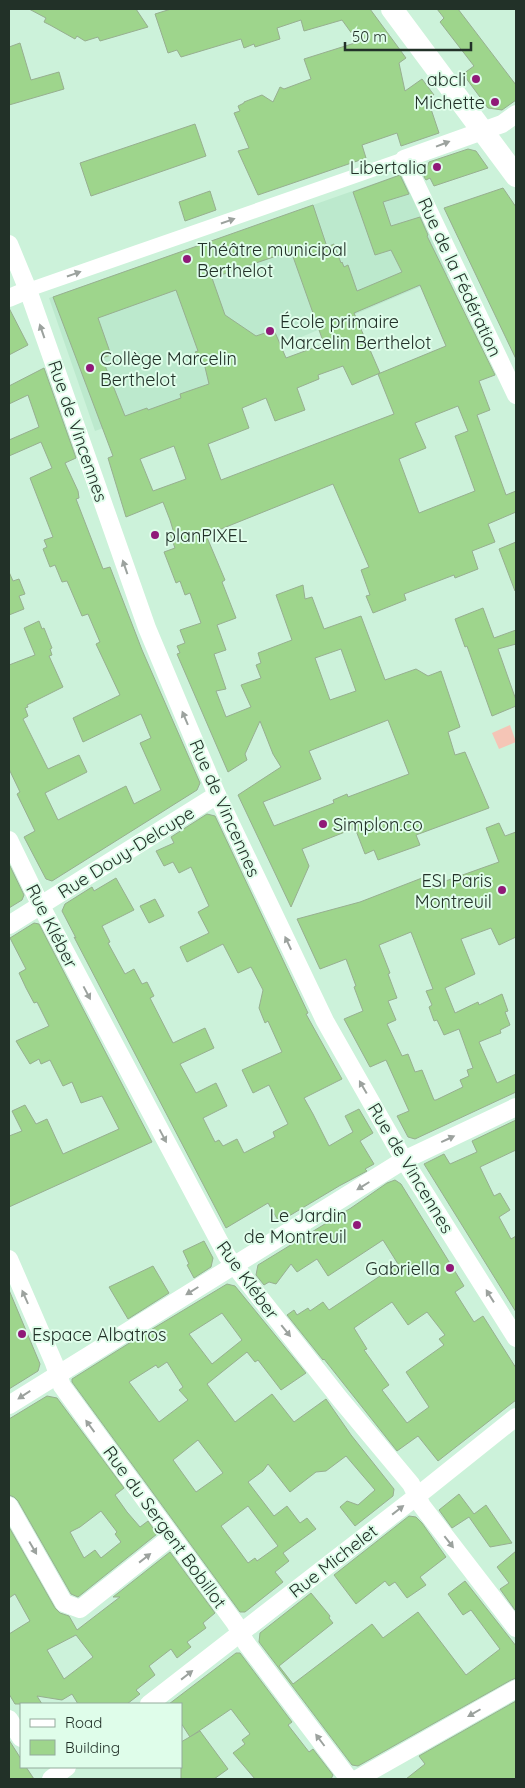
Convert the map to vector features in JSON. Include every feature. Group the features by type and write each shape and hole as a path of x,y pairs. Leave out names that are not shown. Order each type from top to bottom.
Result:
{"street":[{"path":"392,9 516,176"},
{"path":"9,298 502,124 516,114"},
{"name":"Rue de la Fédération","path":"404,159 516,395"},
{"name":"Rue de Vincennes","path":"9,244 28,290 147,628 217,795 324,1021 404,1160 516,1338"},
{"name":"Rue Douy-Delcupe","path":"9,925 217,795"},
{"name":"Rue Kléber","path":"9,840 41,906 227,1256 340,1399 411,1484 422,1506 516,1628"},
{"path":"9,1405 404,1160 516,1107"},
{"name":"Rue du Sergent Bobillot","path":"9,1259 62,1386 235,1623 240,1633 349,1779"},
{"name":"Rue Michelet","path":"149,1703 516,1417"},
{"path":"9,1506 64,1603 80,1610 171,1537"},
{"path":"358,1779 516,1689"},
{"path":"9,1719 20,1736"},
{"path":"42,1768 50,1779 66,1768"}],"shaded area":[{"path":"401,174 448,275 273,349 279,365 95,431 49,298"},
{"path":"510,725 516,742 499,749 492,733"}],"building":[{"path":"29,9 136,9 148,27 100,41 98,37 85,41 77,36 75,39 44,22 46,18"},
{"path":"171,9 370,9 406,58 399,63 405,91 422,79 434,95 427,97 439,133 401,146 397,133 362,145 366,158 258,195 238,151 249,148 234,113 240,111 238,106 262,95 273,102 280,87 284,89 311,79 304,59 358,42 342,20 304,31 301,20 277,28 280,39 255,47 254,44 244,48 241,39 181,57 177,50 168,53 155,14"},
{"path":"437,9 458,9 516,85 516,100 502,110 488,108 463,74 474,66 440,22 444,18"},
{"path":"20,43 31,80 59,72 64,89 9,105 9,47"},
{"path":"195,124 206,156 91,196 80,163"},
{"path":"468,149 476,151 488,168 434,186 430,178 426,180 424,177 429,162"},
{"path":"400,175 409,194 383,202 391,226 420,217 427,236 495,375 479,381 490,410 477,415 506,495 516,491 516,512 488,524 495,542 472,551 478,569 455,578 454,575 404,594 406,600 373,613 366,596 370,595 361,570 369,567 333,484 206,535 225,580 222,582 236,618 217,625 226,650 214,654 226,689 216,691 226,717 251,707 241,685 261,678 256,665 261,663 258,653 292,640 276,595 303,585 305,599 312,597 324,629 361,616 385,680 416,669 428,676 441,671 460,727 448,732 455,755 465,752 489,808 416,835 420,845 378,860 374,850 365,854 355,828 302,849 309,866 291,907 238,795 281,767 273,754 260,721 245,754 247,760 228,772 177,654 180,653 177,646 185,643 180,630 201,623 190,593 185,595 180,581 176,583 164,552 175,548 170,534 174,533 170,520 163,502 126,517 108,458 113,456 53,297 313,205 327,247 334,244 341,263 344,267 348,265 357,291 402,272 391,250 375,255 353,192","holes":["291,251 324,344 286,358 274,330 256,336 225,315 212,278","420,285 446,346 378,374 394,414 221,480 208,444 249,428 242,408 266,398 275,421 305,410 297,388 319,379 318,375 343,366 352,385 380,373 354,313","176,290 198,351 195,352 204,363 209,384 180,394 181,398 125,416 102,358 111,355 98,318","458,406 468,431 455,436 475,491 419,513 399,459 426,448 415,423","174,446 186,479 153,491 140,459","341,649 356,691 330,700 315,658","388,720 409,774 348,797 347,794 333,800 334,803 274,826 263,802 321,779 309,751"]},
{"path":"503,188 516,207 516,359 444,208"},
{"path":"210,191 216,210 185,221 179,202"},
{"path":"9,308 28,345 9,355"},
{"path":"44,368 76,458 65,463 78,491 79,498 76,499 103,569 110,567 142,650 200,783 197,790 52,881 46,879 24,837 35,831 17,794 20,792 9,769 9,665 35,655 24,628 39,621 42,629 44,628 52,648 50,649 52,655 49,656 63,687 27,705 28,707 25,708 28,716 23,719 48,769 79,755 87,772 45,793 58,820 126,786 134,804 161,790 140,743 151,738 141,714 83,742 73,718 120,695 96,644 100,642 88,614 82,616 67,581 62,582 55,565 50,567 43,549 47,547 44,540 53,537 30,478 52,468 41,442 9,456 9,440 39,427 28,395 9,404 9,386"},
{"path":"516,542 516,590 515,591 499,549"},
{"path":"9,572 13,581 19,579 25,594 19,596 24,609 9,615"},
{"path":"483,608 494,638 516,630 516,644 498,649 516,700 516,706 492,716 467,646 465,647 455,619"},
{"path":"207,814 215,816 308,1013 306,1014 342,1079 304,1098 329,1146 353,1132 345,1116 359,1109 373,1133 360,1141 374,1164 365,1169 367,1171 279,1222 268,1203 226,1228 62,911 65,904 92,887 94,891 116,878 134,910 102,926 110,942 108,943 125,974 134,969 142,984 147,982 154,996 150,998 173,1043 205,1028 214,1048 180,1064 196,1093 216,1083 227,1106 203,1118 215,1142 219,1140 223,1146 237,1139 244,1153 275,1137 273,1132 288,1124 269,1085 253,1093 242,1070 282,1052 268,1021 265,1023 259,1008 263,990 251,967 238,973 223,944 187,962 180,947 209,933 198,912 209,906 191,867 179,873 173,862 164,866 156,851 174,843 171,837"},
{"path":"499,823 505,836 516,832 516,937 499,945 491,928 461,939 475,974 445,988 455,1013 478,1002 479,1005 502,994 508,1011 505,1012 510,1025 500,1030 501,1033 479,1042 497,1083 516,1074 516,1092 415,1139 408,1137 397,1116 409,1111 386,1060 370,1067 344,1019 363,1011 346,959 320,969 297,919 360,902 422,878 426,888 499,862 486,828","holes":["411,932 433,989 426,991 432,1005 429,1007 434,1021 437,1020 444,1035 459,1029 473,1068 467,1070 469,1076 460,1080 463,1087 436,1100 434,1100 422,1070 415,1072 408,1054 402,1056 387,1024 396,1020 388,1001 397,998 379,945"]},
{"path":"9,864 24,895 22,900 9,908"},
{"path":"155,899 164,916 149,923 140,906"},
{"path":"34,923 39,924 152,1142 9,1207 9,1136 22,1131 12,1111 25,1105 36,1124 47,1119 63,1154 119,1129 102,1096 81,1103 72,1082 63,1086 50,1060 41,1064 39,1059 30,1064 16,1041 49,1026 37,1002 34,1003 19,973 26,969 10,938"},
{"path":"516,1120 516,1150 480,1167 494,1196 500,1193 510,1210 499,1217 511,1239 516,1236 516,1312 424,1164 444,1154 450,1164 477,1152 472,1141"},
{"path":"395,1180 401,1184 464,1286 455,1292 474,1322 483,1316 516,1368 516,1400 438,1461 418,1436 397,1451 287,1315 294,1310 297,1315 308,1308 310,1311 323,1302 329,1310 398,1264 383,1240 328,1276 317,1259 297,1272 291,1264 276,1284 269,1282 264,1285 256,1275 258,1265 351,1208 387,1183","holes":["392,1302 408,1325 427,1312 445,1335 439,1339 444,1345 406,1372 429,1407 407,1423 382,1390 389,1385 364,1350 367,1349 354,1328"]},
{"path":"204,1241 213,1258 211,1267 194,1278 187,1265 189,1264 183,1251"},
{"path":"153,1266 169,1293 128,1319 109,1287"},
{"path":"227,1284 235,1286 306,1373 281,1390 258,1360 255,1362 247,1352 207,1384 235,1422 272,1394 294,1422 326,1399 351,1435 394,1489 393,1496 355,1526 340,1507 347,1501 358,1505 375,1490 346,1456 326,1471 316,1472 290,1492 268,1464 263,1471 248,1482 274,1516 287,1506 300,1523 307,1518 316,1529 283,1553 289,1561 275,1572 283,1582 245,1612 240,1612 72,1382 72,1379","holes":["222,1313 242,1340 212,1364 189,1334","167,1362 183,1387 179,1390 188,1400 159,1422 129,1382 156,1365 158,1368","198,1440 223,1473 196,1492 173,1460","248,1506 278,1546 257,1561 255,1558 248,1563 221,1526"]},
{"name":"Espace Albatros","path":"9,1290 40,1364 38,1371 9,1389"},
{"path":"47,1396 57,1398 124,1488 115,1495 127,1512 140,1527 148,1521 157,1534 78,1597 71,1594 18,1501 9,1495 9,1419","holes":["101,1511 117,1532 115,1534 121,1542 101,1558 95,1550 84,1558 70,1532"]},
{"path":"459,1494 474,1514 486,1505 512,1543 490,1547 469,1517 452,1528 439,1510"},
{"path":"409,1516 416,1517 422,1523 446,1557 420,1577 426,1585 407,1598 395,1582 389,1586 385,1581 356,1604 334,1575"},
{"path":"9,1527 55,1608 60,1613 69,1616 77,1630 120,1597 113,1597 170,1552 215,1613 203,1623 206,1628 187,1642 191,1647 177,1658 171,1649 149,1666 155,1675 136,1690 140,1694 128,1703 77,1703 72,1694 62,1700 37,1696 41,1703 15,1704 9,1694 9,1634 30,1621 15,1594 9,1598","holes":["76,1635 93,1657 64,1679 47,1650"]},
{"path":"516,1551 515,1610 500,1589 509,1583 497,1567"},
{"path":"465,1581 516,1646 516,1678 358,1766 352,1765 259,1642 260,1633 311,1593 330,1616 329,1618 333,1623 279,1666 293,1684 372,1624 383,1638 418,1612 466,1675 500,1649 471,1610 463,1615 448,1594"},
{"path":"236,1653 240,1653 292,1722 288,1725 309,1752 313,1749 333,1775 331,1779 255,1779 233,1753 245,1744 242,1740 250,1734 231,1709 190,1737 182,1725 182,1703 170,1703"},
{"path":"516,1701 516,1779 406,1779 425,1764 419,1756"},
{"path":"200,1731 228,1769 214,1779 181,1779 182,1741"},
{"path":"9,1740 20,1757 20,1768 27,1768 34,1779 9,1779"}],"place":[{"name":"abcli","path":"476,79"},
{"name":"Michette","path":"495,102"},
{"name":"Libertalia","path":"437,167"},
{"name":"Théâtre municipal Berthelot","path":"187,259"},
{"name":"École primaire Marcelin Berthelot","path":"270,331"},
{"name":"Collège Marcelin Berthelot","path":"90,368"},
{"name":"planPIXEL","path":"155,535"},
{"name":"Simplon.co","path":"323,824"},
{"name":"ESI Paris Montreuil","path":"502,890"},
{"name":"Le Jardin de Montreuil","path":"357,1225"},
{"name":"Gabriella","path":"450,1268"},
{"name":"Espace Albatros","path":"22,1334"}]}
